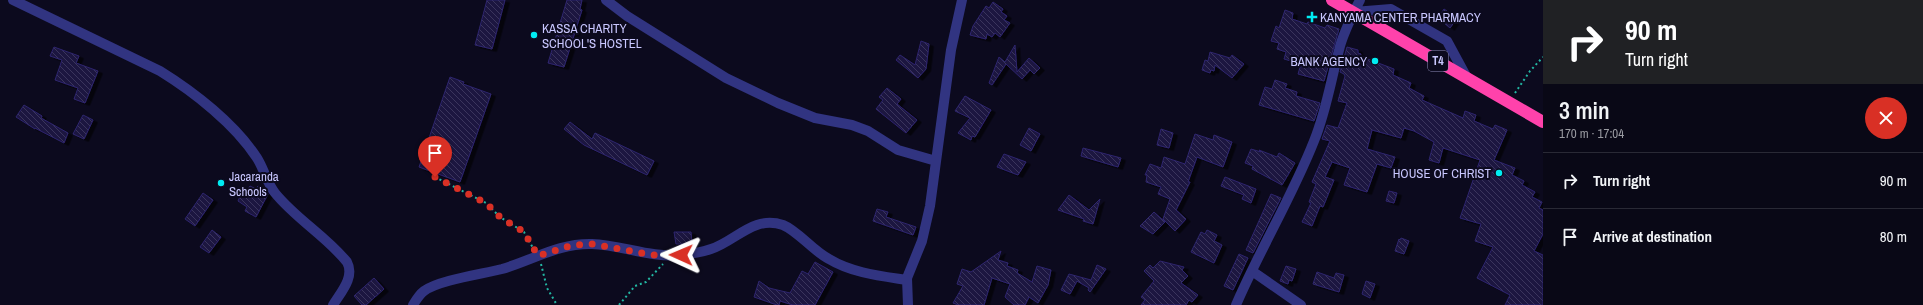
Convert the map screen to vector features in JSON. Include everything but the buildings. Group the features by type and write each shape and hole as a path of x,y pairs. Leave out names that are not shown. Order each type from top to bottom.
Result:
{"highway":[{"name":"T4","path":"1332,0 1543,122"}],"street":[{"path":"13,0 137,58 160,71 180,83 230,127 257,158 275,193 348,262 350,267 349,276 333,305"},
{"path":"606,0 627,16 726,78 778,103 815,118 852,125 868,131 898,150 936,162"},
{"path":"908,305 908,273 922,241 930,206 951,50 962,0"},
{"path":"1236,305 1286,205 1315,140 1325,107 1339,48 1360,0"},
{"path":"1354,12 1391,10 1447,41 1467,78"},
{"path":"413,305 424,290 453,280 506,268 573,245 592,244 652,255 681,255 711,249 754,225 765,223 782,225 829,260 853,270 907,280"},
{"path":"1252,272 1301,305"}],"path":[{"path":"1508,102 1530,71 1543,57"},
{"path":"435,177 486,203 500,217 524,232 538,256 547,288 557,305"},
{"path":"619,305 635,286 646,282 671,255"}],"place":[{"name":"KANYAMA CENTER PHARMACY","path":"1312,17"},
{"name":"KASSA CHARITY SCHOOL'S HOSTEL","path":"534,35"},
{"name":"BANK AGENCY","path":"1375,61"},
{"name":"HOUSE OF CHRIST","path":"1499,173"},
{"name":"Jacaranda Schools","path":"221,183"}],"route":[{"path":"435,177 454,185 486,203 500,217 512,226 524,232 538,256 558,248 573,245 592,244 652,255 681,255"}]}
